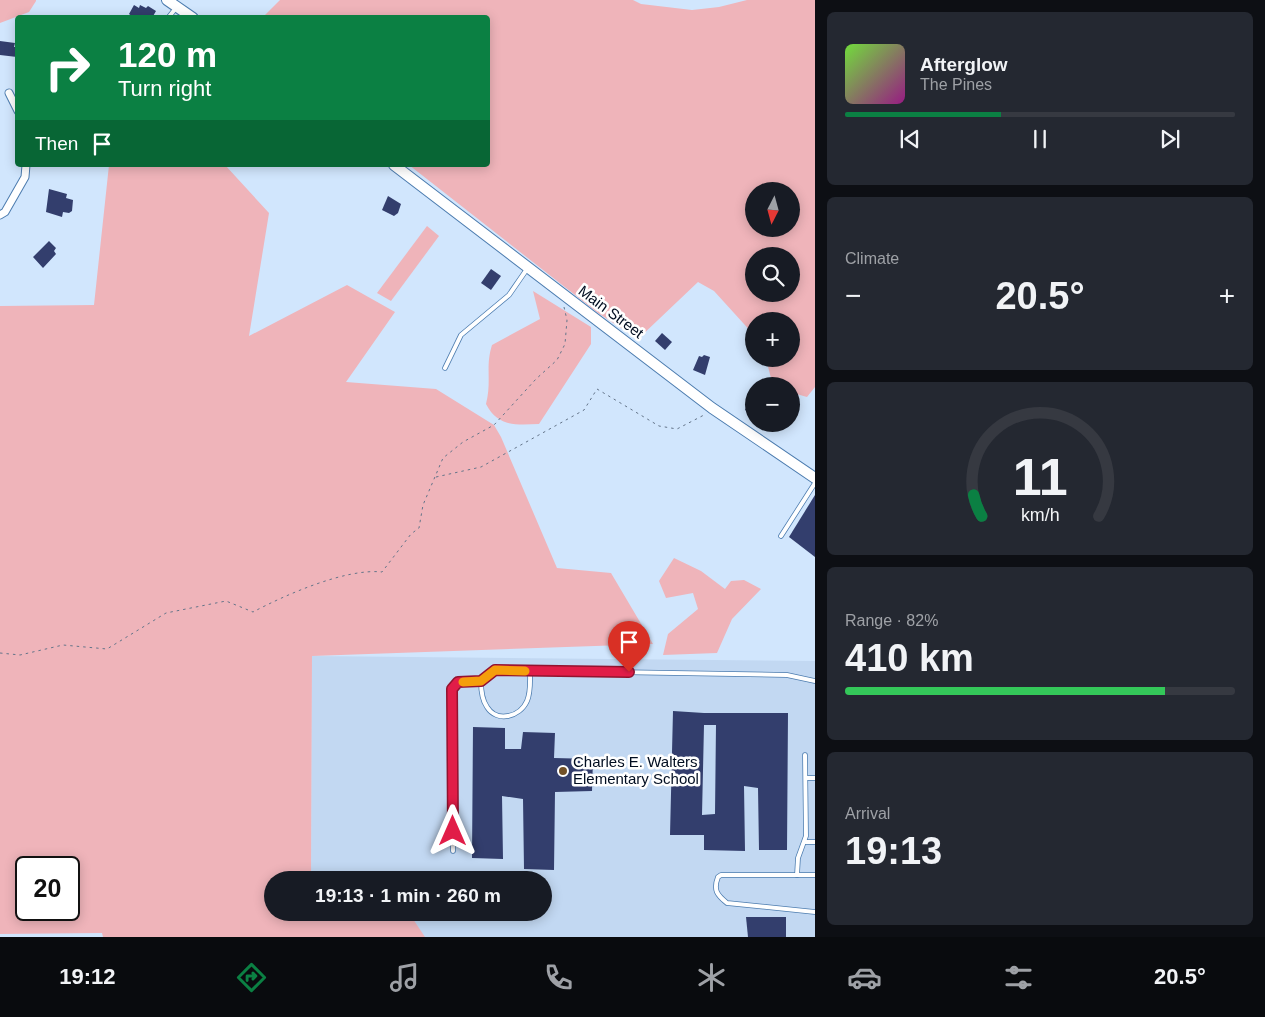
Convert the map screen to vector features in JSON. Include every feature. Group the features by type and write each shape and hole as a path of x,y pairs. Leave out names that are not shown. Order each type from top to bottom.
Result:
{"main road":[{"path":"167,0 189,15"},
{"name":"Main Street","path":"397,167 712,408 815,478"}],"street":[{"path":"9,92 15,105"},
{"path":"0,215 4,212 25,177 26,167"}],"lane":[{"path":"170,15 177,7"},
{"path":"445,368 461,335 508,295 528,267"},
{"path":"780,536 815,483"},
{"path":"453,851 452,689 458,682 481,681 495,670 787,675 815,681"},
{"path":"481,681 483,700 489,711 498,716 510,717 519,713 527,701 530,671"},
{"path":"797,875 798,858 804,842 805,755"},
{"path":"806,778 815,778"},
{"path":"804,842 815,842"},
{"path":"815,875 721,875 716,881 716,891 727,903 815,912"}],"path":[{"path":"0,653 20,655 62,645 106,649 166,613 226,601 253,612 278,599 317,585 367,570 382,572 411,534 420,528 423,505 443,458 462,442 494,425 536,379 557,360 566,344 567,320 563,294"},
{"path":"434,477 481,467 584,410 598,390 659,426 677,429 707,413 712,408"}],"shaded area":[{"path":"0,0 36,0 29,12 15,15 15,17 0,23"},
{"path":"280,0 633,0 641,4 692,10 719,7 747,0 815,0 815,387 807,397 800,395 800,377 771,377 768,367 800,367 800,312 745,312 745,325 714,291 698,282 638,339 598,313 412,167 490,167 490,15 265,15"},
{"path":"109,167 227,167 269,213 249,336 347,285 395,312 346,382 436,389 494,425 501,437 557,568 611,573 653,644 312,656 311,871 264,871 264,921 414,921 425,937 103,937 102,933 0,934 0,306 94,305"},
{"path":"427,226 439,236 391,301 377,293"},
{"path":"533,291 591,327 591,344 539,424 523,425 502,421 491,412 486,404 489,360 492,345 540,319"},
{"path":"674,558 701,571 725,589 731,581 744,580 761,589 732,619 717,653 663,655 668,634 698,609 693,593 666,598 659,581"},
{"name":"Charles E. Walters Elementary School","path":"312,656 815,661 815,937 310,937 310,921 552,921 552,871 311,871"}],"building":[{"path":"134,5 139,8 140,5 146,8 148,6 156,11 154,15 129,14"},
{"path":"0,41 15,43 15,57 0,55"},
{"path":"49,189 67,194 66,198 73,200 72,211 69,213 63,212 62,217 46,212"},
{"path":"388,196 401,204 398,213 394,216 382,210"},
{"path":"49,241 56,248 54,251 56,254 43,268 33,257"},
{"path":"491,269 501,276 491,290 481,283"},
{"path":"662,333 672,342 665,350 655,341"},
{"path":"704,355 710,357 705,375 693,370 699,356 702,357"},
{"path":"815,495 815,557 789,537"},
{"path":"673,711 788,713 787,850 759,850 758,788 744,786 745,851 704,850 704,835 670,835","holes":["704,725 716,725 715,814 702,815"]},
{"path":"473,727 505,728 505,749 521,749 523,732 555,733 554,758 593,759 592,791 555,792 554,870 524,869 523,799 502,796 503,859 472,858"},
{"path":"746,917 786,917 786,937 748,937"}],"slow traffic":[{"path":"463,682 481,681 495,670 525,671"}],"place":[{"name":"Charles E. Walters Elementary School","path":"563,771"}],"route":[{"path":"453,831 452,689 458,682 481,681 495,670 629,672"}]}
